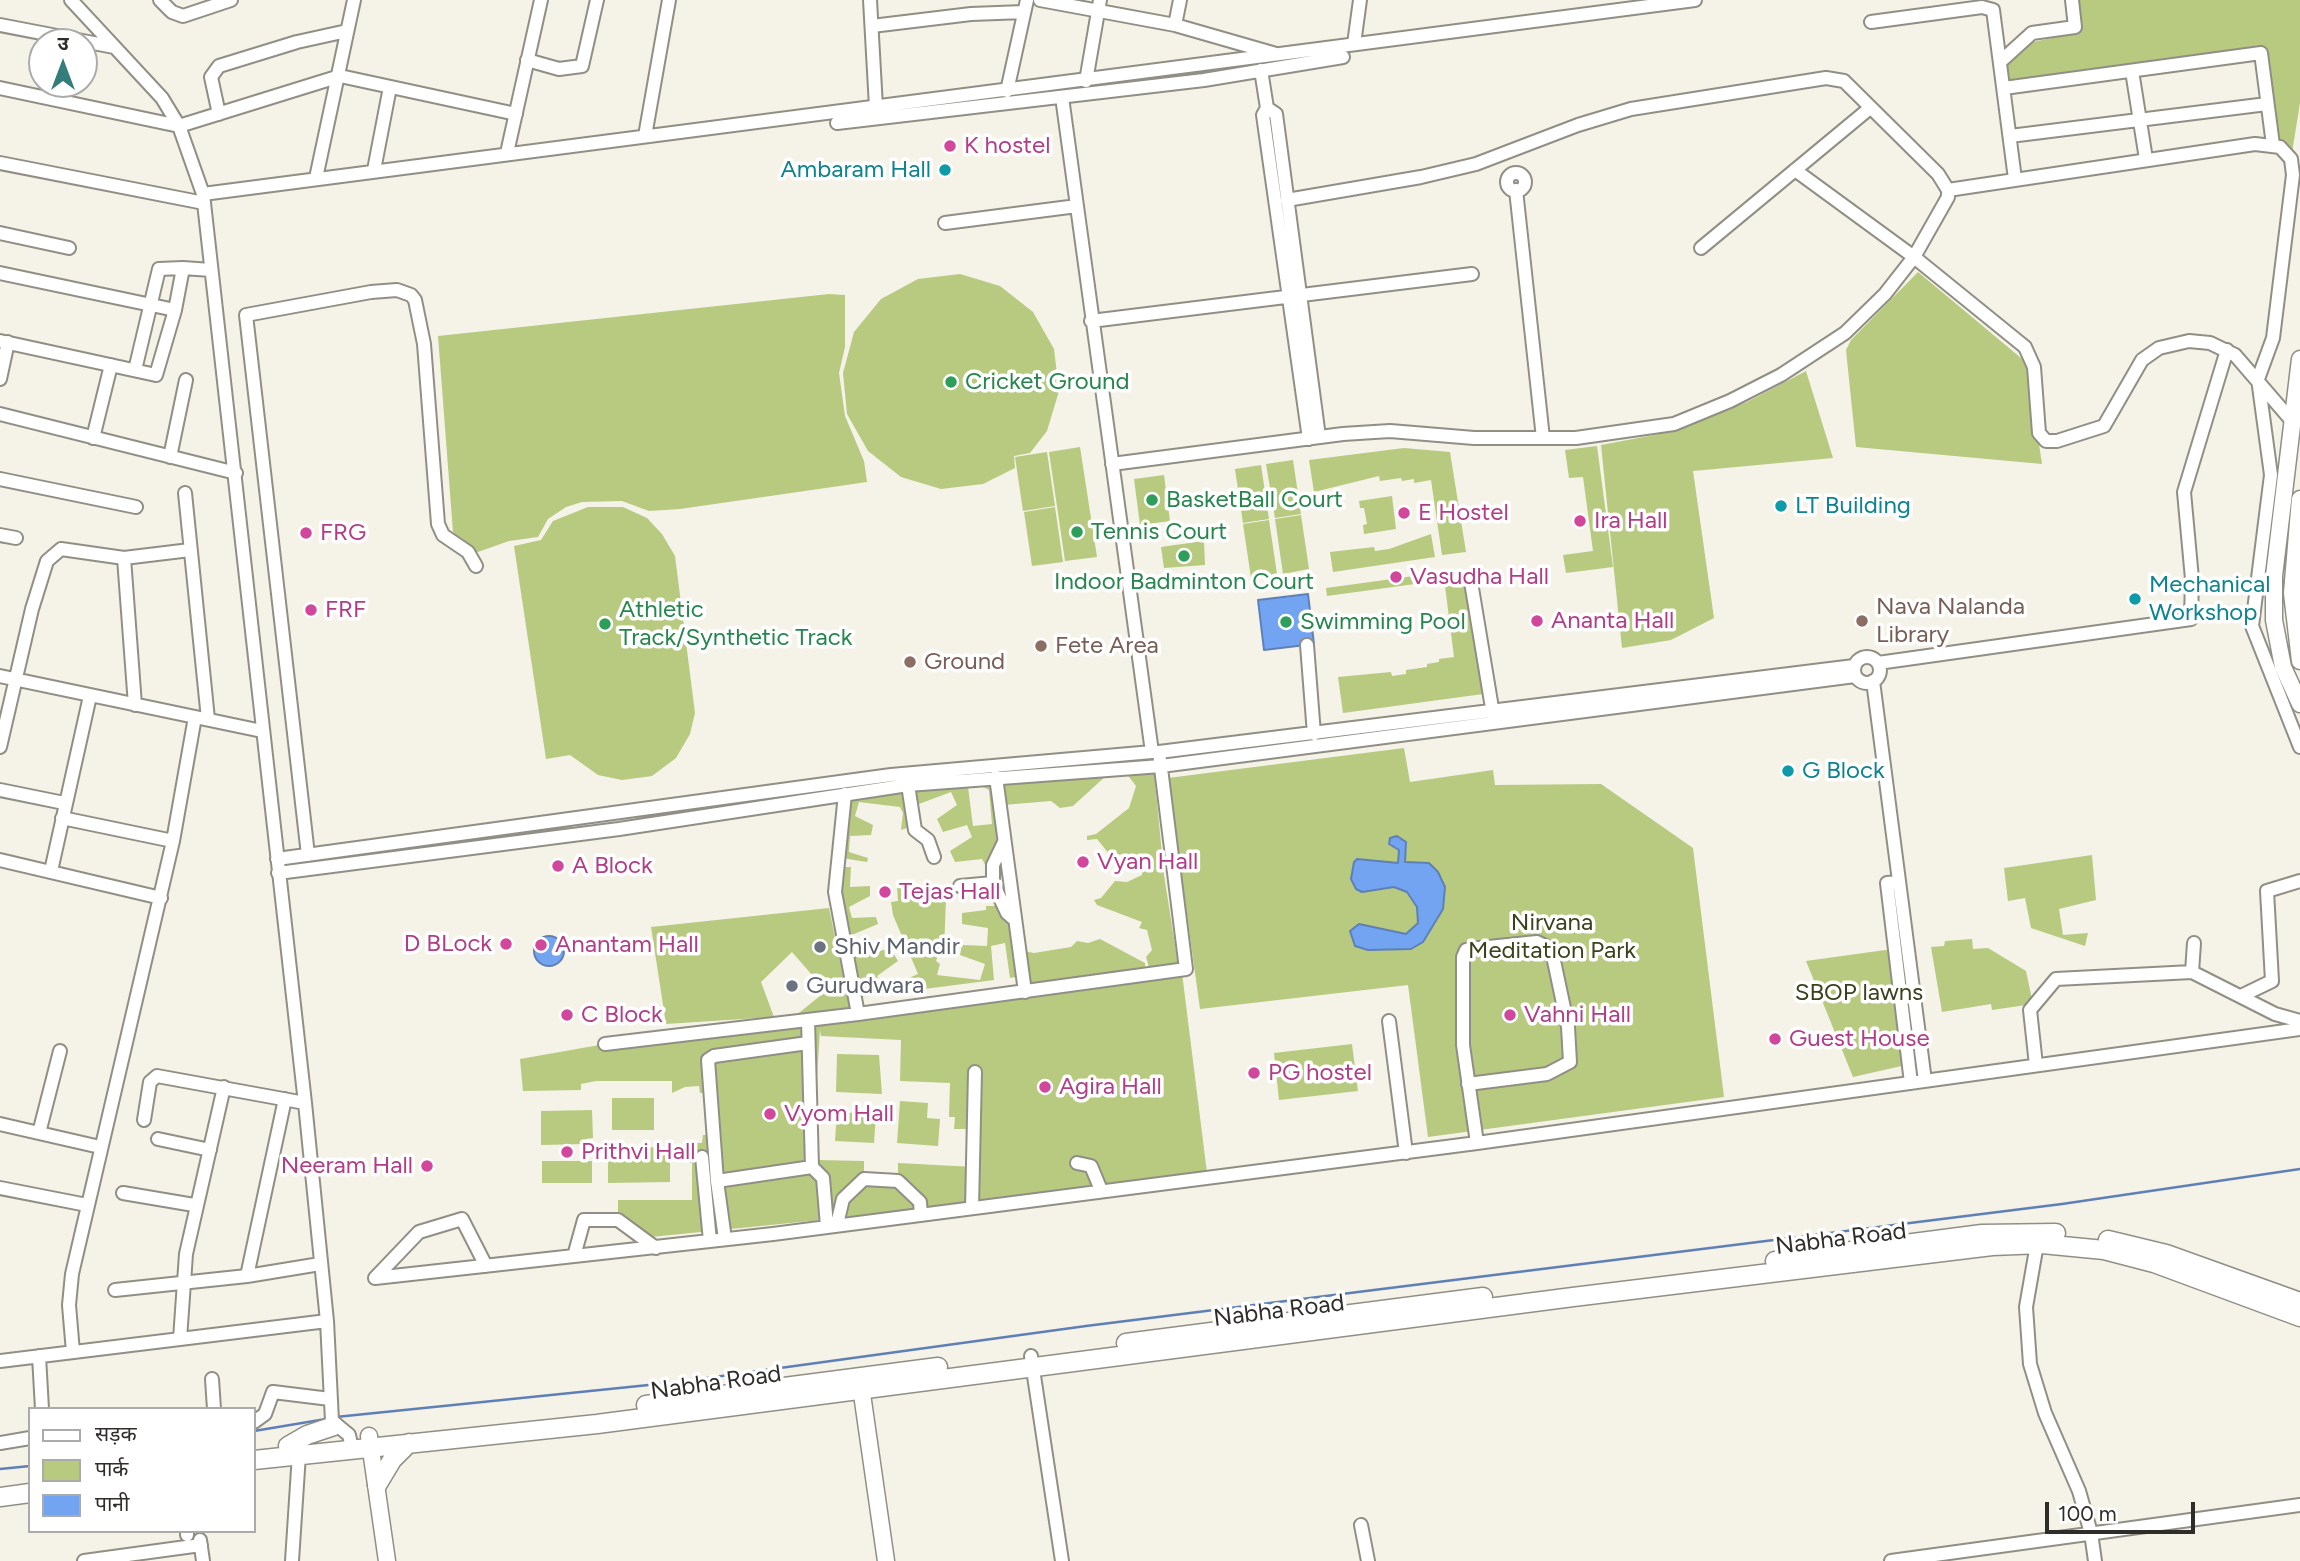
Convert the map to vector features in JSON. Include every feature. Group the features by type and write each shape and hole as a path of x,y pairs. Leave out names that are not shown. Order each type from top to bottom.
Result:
{"main road":[{"name":"Nabha Road","path":"1032,1361 1315,1317 2019,1231 2083,1236 2136,1245 2300,1302"},
{"name":"Nabha Road","path":"370,1442 409,1443 860,1382 1908,1256 2036,1244 2104,1250 2154,1263 2300,1317"},
{"path":"294,1450 307,1435 333,1421"},
{"name":"Nabha Road","path":"256,1451 294,1450 571,1421"},
{"path":"377,1485 392,1461 409,1443"},
{"name":"Nabha Road","path":"256,1460 294,1450"},
{"path":"0,1485 28,1481"},
{"path":"0,1497 28,1493"}],"street":[{"path":"71,0 162,98 179,125 204,199 327,1321 330,1399 333,1421 351,1443"},
{"path":"160,0 172,12 183,16 231,0"},
{"path":"316,177 340,76 354,0"},
{"path":"507,153 541,0"},
{"path":"527,60 559,69 582,66 597,0"},
{"path":"645,136 669,0"},
{"path":"870,0 876,107"},
{"path":"970,0 971,14"},
{"path":"1040,0 1099,6 1283,55"},
{"path":"1175,25 1180,0"},
{"path":"1354,44 1360,0"},
{"path":"0,163 204,199 316,177 1086,81 1695,0"},
{"path":"2000,62 2032,33 2075,27 2072,0"},
{"path":"872,26 1025,6 1007,91"},
{"path":"1086,81 1099,6"},
{"path":"1871,22 1990,8 2004,88 2015,179"},
{"path":"0,25 115,47"},
{"path":"219,114 211,77 219,66 297,42 347,32"},
{"path":"2004,88 2260,53 2273,145"},
{"path":"837,123 1062,97 1343,57"},
{"path":"1261,70 1267,108 1263,115 1295,295 1314,438"},
{"path":"2132,71 2146,159"},
{"path":"0,88 179,125 340,76 516,114"},
{"path":"1112,464 1390,431 1474,438 1589,437 1674,424 1730,401 1781,375 1845,333 1885,294 1914,257 1948,197 1948,190 1938,174 1844,81 1811,80 1631,108 1512,151 1421,177 1287,200"},
{"path":"374,170 390,87"},
{"path":"605,1044 858,1014 1186,969 1158,757 1091,321 1062,97"},
{"path":"2010,136 2267,104"},
{"path":"1267,108 1276,114 1295,295"},
{"path":"1701,248 1870,108"},
{"path":"1948,190 2255,144 2273,145 2286,151 2291,159 2293,175 2273,338 2258,379 2271,475 2252,626 2300,747"},
{"path":"1512,151 1515,173 1509,176 1507,182 1510,188 1516,190 1543,438"},
{"path":"1795,170 1914,257 2025,347 2034,367 2039,433 2046,441 2057,441 2104,426 2120,401 2134,369 2159,348 2201,341 2227,350 2258,379 2292,421"},
{"path":"945,223 1077,206"},
{"path":"0,233 69,248"},
{"path":"135,370 160,267 211,270"},
{"path":"0,379 4,341 159,373 183,268"},
{"path":"0,273 175,310"},
{"path":"1091,321 1472,274"},
{"path":"308,855 246,315 371,292 397,290 411,295 415,300 424,344 438,524 443,535 468,552 476,566"},
{"path":"278,866 308,855 517,826 822,791 845,794 1494,717 1854,671 1865,657 1878,663 2191,619 2192,579 2184,492 2227,350"},
{"path":"2300,359 2274,576 2274,620 2283,667 2300,704"},
{"path":"93,438 111,365"},
{"path":"170,457 186,380"},
{"path":"0,414 236,473"},
{"path":"0,479 136,507"},
{"path":"185,493 208,719"},
{"path":"2300,499 2292,593 2300,660"},
{"path":"0,535 16,538"},
{"path":"0,747 32,609 51,555 68,549 124,558 190,550"},
{"path":"124,558 135,705"},
{"path":"1471,582 1494,717"},
{"path":"1307,645 1314,734"},
{"path":"1854,671 1863,682 1873,681 1880,673 1878,663"},
{"path":"0,676 262,731"},
{"path":"1873,681 1911,1083"},
{"path":"51,872 64,803 90,696"},
{"path":"73,1352 69,1305 72,1275 86,1205 161,898 195,717"},
{"path":"278,866 519,841 959,767 1158,757 1314,734 1494,717"},
{"path":"996,777 1025,992"},
{"path":"908,785 915,830 928,840 934,857"},
{"path":"0,790 64,803"},
{"path":"845,794 835,892 858,1014"},
{"path":"62,818 173,841"},
{"path":"517,826 519,841"},
{"path":"1004,842 993,865 993,883 1007,913 1015,920"},
{"path":"0,860 161,898"},
{"path":"2241,996 2272,981 2267,891 2300,881"},
{"path":"960,886 993,883"},
{"path":"1893,883 1925,1081"},
{"path":"1468,1084 1547,1074 1570,1062 1568,1027 1553,956 1548,947 1537,942 1466,950 1463,957 1463,1045 1468,1084 1477,1143"},
{"path":"2192,972 2194,943"},
{"path":"2036,1065 2030,1010 2056,979 2192,972 2275,1014 2300,1021"},
{"path":"2270,1034 2277,1028 2275,1014"},
{"path":"808,1020 812,1167 823,1178 832,1225"},
{"path":"1389,1021 1406,1153"},
{"path":"486,1266 461,1219 419,1232 374,1278 656,1248 1406,1153 2300,1029"},
{"path":"725,1238 717,1181 708,1060 715,1056 808,1043"},
{"path":"39,1133 60,1051"},
{"path":"972,1208 975,1072"},
{"path":"144,1120 150,1082 157,1076 304,1103"},
{"path":"180,1339 183,1282 194,1205 211,1150 224,1087"},
{"path":"247,1276 285,1099"},
{"path":"0,1124 100,1147"},
{"path":"158,1139 211,1150"},
{"path":"702,1157 709,1241"},
{"path":"1077,1163 1091,1166 1097,1173 1101,1190"},
{"path":"717,1181 812,1167"},
{"path":"832,1225 844,1199 864,1179 898,1181 920,1202 921,1215"},
{"path":"0,1188 86,1205"},
{"path":"123,1193 194,1205"},
{"path":"574,1256 584,1220 618,1220 656,1248"},
{"path":"2036,1244 2026,1307 2030,1364 2045,1413 2079,1491 2091,1533 2095,1561"},
{"path":"115,1290 247,1276 320,1264"},
{"path":"0,1362 327,1321"},
{"path":"39,1356 42,1407"},
{"path":"1032,1361 1062,1561"},
{"path":"212,1379 214,1407"},
{"path":"860,1382 886,1561"},
{"path":"256,1421 265,1414 274,1392 330,1399"},
{"path":"0,1443 28,1437"},
{"path":"370,1442 387,1561"},
{"path":"292,1561 294,1450"},
{"path":"1897,1561 2300,1505"},
{"path":"1361,1525 1368,1561"},
{"path":"84,1561 194,1538"},
{"path":"191,1561 194,1538"},
{"path":"194,1538 203,1561"}],"green space":[{"path":"2076,0 2300,0 2300,103 2291,159 2273,143 2263,46 2008,80 2006,66 2033,42 2080,32"},
{"path":"1918,272 2027,363 2042,464 1856,447 1846,350 1851,340"},
{"name":"Cricket Ground","path":"960,274 1000,286 1033,312 1054,349 1059,391 1047,431 1030,453 1014,456 1015,468 983,484 941,489 901,477 868,451 847,414 843,373 854,332 881,299 918,279"},
{"path":"829,294 845,295 845,347 839,373 845,416 864,461 867,482 680,509 649,511 622,501 582,502 566,507 548,519 538,537 509,541 475,553 453,532 438,336"},
{"path":"1806,371 1833,458 1693,471 1714,618 1671,640 1622,648 1601,445 1670,432 1747,402"},
{"path":"1597,446 1613,567 1566,573 1563,555 1593,551 1583,477 1569,478 1565,450"},
{"path":"1080,447 1097,557 1065,561 1049,452"},
{"path":"1404,448 1450,452 1466,552 1442,555 1431,480 1414,483 1414,479 1402,481 1401,478 1380,481 1379,476 1314,492 1309,460"},
{"name":"Tennis Court","path":"1047,452 1055,506 1023,511 1015,457"},
{"name":"Tennis Court","path":"1293,460 1301,514 1275,518 1266,464"},
{"name":"Tennis Court","path":"1261,465 1269,519 1243,523 1235,469"},
{"name":"BasketBall Court","path":"1164,475 1170,521 1140,525 1134,479"},
{"path":"1392,496 1396,529 1364,534 1363,525 1367,524 1364,508 1360,508 1359,501"},
{"name":"Athletic Track/Synthetic Track","path":"588,507 623,507 647,518 662,534 675,556 695,713 690,734 676,758 652,776 622,780 598,775 570,755 546,759 514,546 541,540 553,521"},
{"name":"Tennis Court","path":"1055,507 1063,562 1032,566 1024,512"},
{"name":"Tennis Court","path":"1301,515 1309,569 1283,574 1275,519"},
{"name":"Tennis Court","path":"1269,520 1277,574 1251,578 1243,524"},
{"path":"1431,534 1435,557 1333,572 1330,552 1374,547 1375,551 1389,549"},
{"name":"Indoor Badminton Court","path":"1204,541 1205,565 1164,568 1161,547"},
{"path":"1436,573 1437,581 1327,596 1326,588"},
{"path":"1468,583 1483,694 1343,713 1338,677 1391,672 1392,676 1406,674 1406,670 1427,667 1427,664 1439,662 1439,659 1454,657 1445,586"},
{"name":"Nirvana Meditation Park","path":"1404,748 1410,782 1493,770 1495,785 1601,784 1693,848 1724,1097 1428,1137 1408,985 1200,1009 1168,778"},
{"path":"1154,771 1164,875 1178,964 1149,967 1146,957 1152,950 1147,930 1139,928 1142,922 1097,905 1094,900 1101,898 1115,881 1127,882 1142,875 1142,866 1129,854 1110,855 1097,839 1087,840 1087,836 1096,834 1129,808 1136,786 1126,773"},
{"path":"1108,774 1073,806 1060,808 1051,801 1003,805 1001,782"},
{"path":"989,783 998,837 989,872 982,859 955,862 950,851 972,837 967,825 943,832 937,819 957,805 951,792 919,804 915,793 920,789 968,787 973,826 992,824 989,790 979,785"},
{"path":"900,793 905,796 910,827 901,830 903,813 900,807 859,802 855,816 873,825 871,835 850,836 849,852 868,858 867,862 842,858 849,799"},
{"path":"2092,855 2096,900 2059,909 2063,935 2088,933 2085,946 2031,928 2025,898 2008,901 2004,868"},
{"path":"841,867 851,867 850,887 870,886 870,896 849,907 852,918 876,917 878,924 847,937 842,932"},
{"path":"897,887 916,892 935,887 936,898 946,899 944,950 940,949 936,961 940,964 937,975 980,980 985,964 960,955 962,945 987,946 988,928 962,924 962,913 996,906 1008,923 1016,977 1010,978 1005,943 991,946 994,980 862,997 850,947 861,941 867,955 890,948 898,961 877,976 884,989 918,974 893,915 891,902 898,901"},
{"path":"829,908 850,1009 794,1017 826,991 792,952 761,982 774,1017 666,1024 651,927"},
{"path":"1100,939 1145,963 1145,971 1028,987 1023,951 1034,953 1071,947 1077,941 1088,943"},
{"path":"1972,939 1973,949 1988,948 2026,971 2033,1004 1992,1010 1991,1004 1942,1012 1931,947 1944,946 1945,941"},
{"name":"SBOP lawns","path":"1892,951 1906,1065 1853,1077 1806,961"},
{"path":"1182,973 1207,1173 910,1211 651,1237 618,1215 618,1200 692,1200 692,1163 687,1162 687,1143 702,1143 703,1135 708,1135 708,1093 700,1093 699,1086 685,1087 672,1093 672,1081 596,1081 581,1084 581,1090 523,1091 520,1059 605,1044","holes":["820,1030 821,1036 901,1040 900,1081 950,1083 949,1117 955,1117 954,1129 976,1129 974,1167 898,1163 898,1180 864,1179 864,1161 817,1160 812,1155"]},
{"path":"1352,1044 1358,1091 1279,1100 1274,1053"},
{"path":"837,1054 879,1055 882,1094 836,1092"},
{"path":"612,1098 654,1098 654,1130 612,1130"},
{"path":"900,1101 928,1103 927,1118 940,1119 938,1146 897,1143"},
{"path":"592,1110 593,1138 586,1139 586,1144 541,1145 541,1111"},
{"path":"837,1112 876,1114 874,1143 835,1141"},
{"path":"670,1147 670,1182 608,1183 608,1148"},
{"path":"542,1161 592,1161 592,1183 542,1183"}],"water":[{"name":"Swimming Pool","path":"1308,594 1314,644 1264,650 1258,600"},
{"path":"1397,836 1406,842 1405,862 1429,863 1438,872 1445,887 1443,909 1423,942 1411,949 1368,950 1355,946 1350,931 1359,924 1406,934 1418,923 1417,907 1407,892 1394,887 1362,892 1356,889 1351,879 1357,859 1398,863 1399,850 1389,844 1390,838"},
{"path":"549,936 559,941 564,951 559,961 549,966 539,961 534,951 539,941"}],"waterway":[{"path":"336,1417 678,1382 1086,1326 2062,1204 2300,1169"},
{"path":"256,1431 326,1419"},
{"path":"0,1469 28,1466"}],"place":[{"name":"K hostel","path":"950,146"},
{"name":"Ambaram Hall","path":"945,170"},
{"name":"Cricket Ground","path":"951,382"},
{"name":"BasketBall Court","path":"1152,500"},
{"name":"LT Building","path":"1781,506"},
{"name":"E Hostel","path":"1404,513"},
{"name":"Ira Hall","path":"1580,521"},
{"name":"Tennis Court","path":"1077,532"},
{"name":"FRG","path":"306,533"},
{"name":"Indoor Badminton Court","path":"1184,556"},
{"name":"Vasudha Hall","path":"1396,577"},
{"name":"Mechanical Workshop","path":"2135,599"},
{"name":"FRF","path":"311,610"},
{"name":"Ananta Hall","path":"1537,621"},
{"name":"Nava Nalanda Library","path":"1862,621"},
{"name":"Swimming Pool","path":"1286,622"},
{"name":"Athletic Track/Synthetic Track","path":"605,624"},
{"name":"Fete Area","path":"1041,646"},
{"name":"Ground","path":"910,662"},
{"name":"G Block","path":"1788,771"},
{"name":"Vyan Hall","path":"1083,862"},
{"name":"A Block","path":"558,866"},
{"name":"Tejas Hall","path":"885,892"},
{"name":"D BLock","path":"506,944"},
{"name":"Anantam Hall","path":"541,945"},
{"name":"Shiv Mandir","path":"820,947"},
{"name":"Gurudwara","path":"792,986"},
{"name":"C Block","path":"567,1015"},
{"name":"Vahni Hall","path":"1510,1015"},
{"name":"Guest House","path":"1775,1039"},
{"name":"PG hostel","path":"1254,1073"},
{"name":"Agira Hall","path":"1045,1087"},
{"name":"Vyom Hall","path":"770,1114"},
{"name":"Prithvi Hall","path":"567,1152"},
{"name":"Neeram Hall","path":"427,1166"}]}
